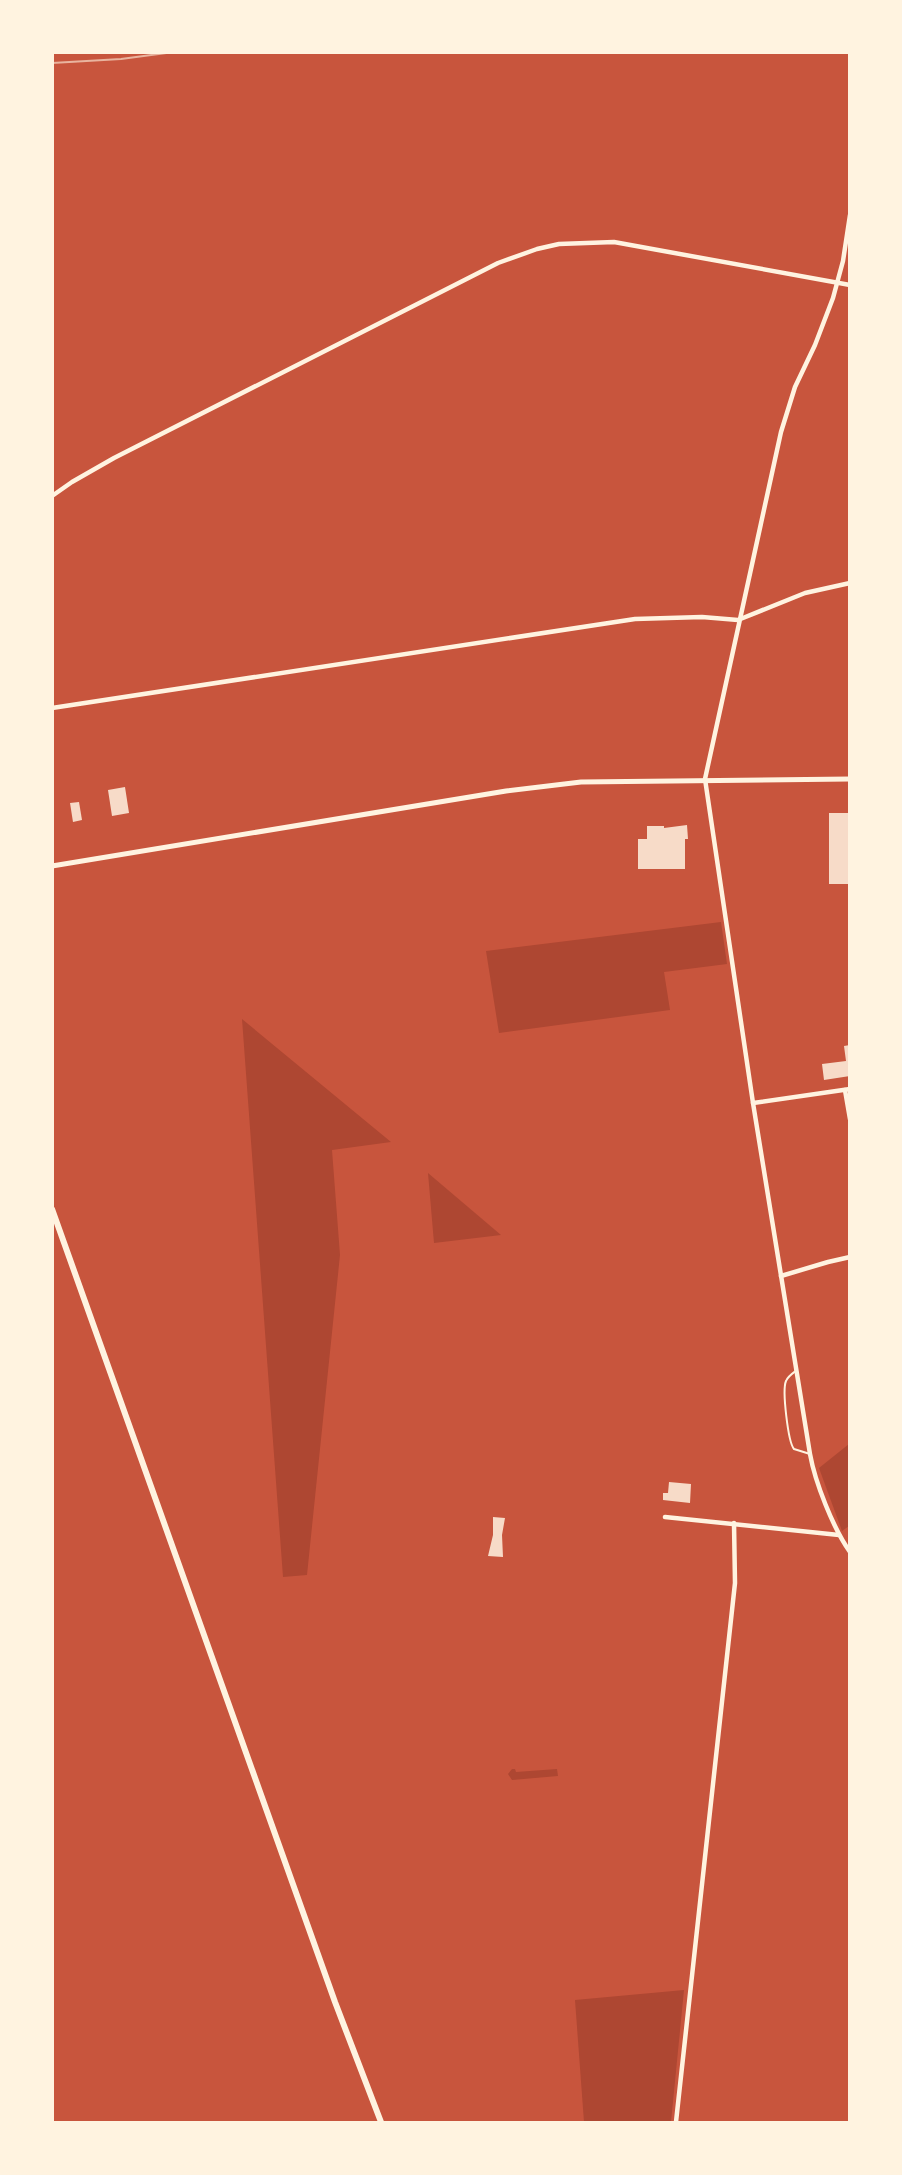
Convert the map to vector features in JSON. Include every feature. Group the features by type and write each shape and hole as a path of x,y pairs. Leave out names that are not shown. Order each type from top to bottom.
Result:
{"main road":[{"path":"52,1209 334,2002 381,2122"}],"street":[{"path":"849,215 837,283 825,321 789,403 738,620 705,779 753,1103 810,1454 815,1475 839,1535 849,1552"},
{"path":"52,496 114,458 498,263 537,249 574,242 614,242 849,285"},
{"path":"52,708 635,619 702,617 738,620 804,593 849,583"},
{"path":"52,866 506,791 581,782 849,779"},
{"path":"753,1103 847,1089 849,1119"},
{"path":"781,1276 849,1257"},
{"path":"665,1517 839,1535"},
{"path":"676,2122 733,1601 734,1523"}],"lane":[{"path":"797,1370 789,1376 785,1385 788,1436 794,1449 810,1454"}],"shaded area":[{"path":"721,922 727,964 664,972 670,1010 499,1033 486,951"},
{"path":"242,1019 391,1142 332,1150 340,1255 307,1575 283,1577"},
{"path":"428,1173 501,1235 434,1243"},
{"path":"849,1444 849,1526 842,1531 819,1468"},
{"path":"512,1769 516,1772 557,1769 558,1776 512,1780 508,1774"},
{"path":"684,1990 671,2122 584,2122 575,2000"}],"building":[{"path":"125,787 129,813 112,816 108,790"},
{"path":"79,802 82,820 73,822 70,803"},
{"path":"829,813 849,813 849,884 829,884"},
{"path":"687,825 685,869 638,869 638,839 647,839 647,826 664,826 664,828"},
{"path":"850,1045 850,1076 824,1080 822,1064 846,1061 844,1046"},
{"path":"669,1482 691,1484 690,1503 663,1500 663,1493 668,1493"},
{"path":"493,1517 505,1518 502,1535 503,1557 488,1556 493,1535"}],"railway":[{"path":"52,63 121,59 174,52"}]}
